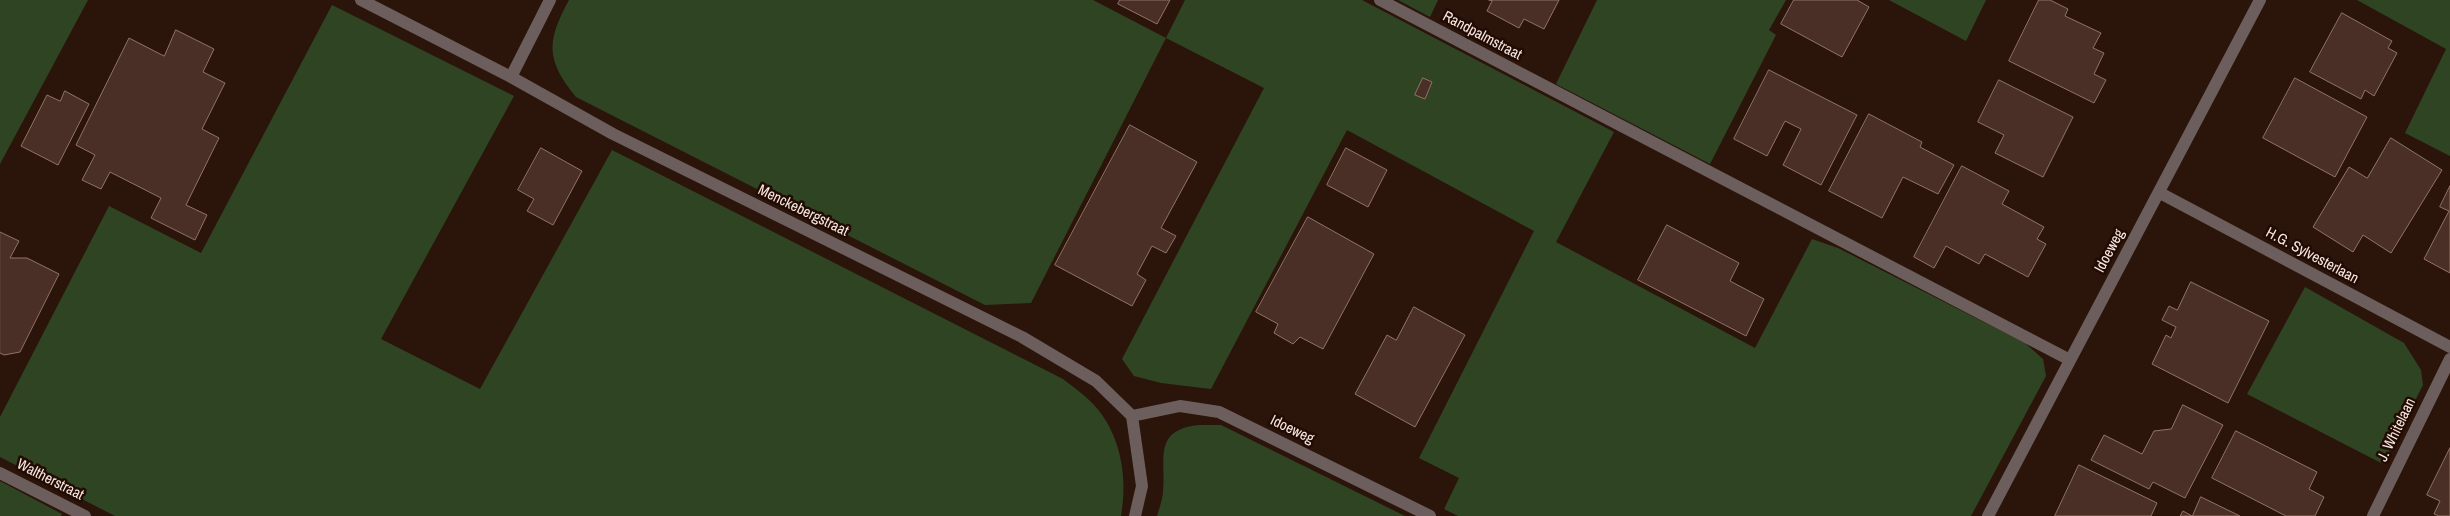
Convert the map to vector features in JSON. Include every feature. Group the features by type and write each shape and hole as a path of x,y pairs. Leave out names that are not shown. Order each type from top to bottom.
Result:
{"street":[{"name":"Menckebergstraat","path":"361,0 511,77 613,134 1022,337 1096,381 1132,416"},
{"path":"511,77 550,0"},
{"name":"Randpalmstraat","path":"1380,0 2070,360"},
{"name":"Idoeweg","path":"1988,516 2160,193 2260,0"},
{"name":"H.G. Sylvesterlaan","path":"2160,193 2450,347"},
{"name":"J. Whitelaan","path":"2373,516 2450,359"},
{"name":"Idoeweg","path":"1132,416 1180,406 1219,412 1430,516"},
{"path":"1132,416 1142,486 1135,516"},
{"name":"Waltherstraat","path":"0,472 86,516"}],"green space":[{"path":"0,0 88,0 0,164"},
{"path":"569,0 1093,0 1166,38 1031,303 985,305 576,97 559,72 553,50 556,28"},
{"path":"1185,0 1362,0 1614,132 1556,242 1755,348 1812,239 1838,248 2025,343 2043,359 2046,376 1971,516 1458,516 1444,509 1459,478 1419,458 1534,231 1347,130 1211,389 1161,383 1134,376 1122,359 1264,88 1166,38"},
{"path":"1398,0 1438,0 1430,17"},
{"path":"1597,0 1786,0 1769,30 1776,35 1710,164 1556,84"},
{"path":"1889,0 1986,0 1966,41"},
{"path":"2357,0 2450,0 2450,156 2405,133 2446,49"},
{"path":"332,5 514,96 381,339 480,389 612,150 1063,379 1093,404 1103,416 1116,442 1123,472 1124,487 1121,516 115,516 0,457 0,417 109,206 201,253"},
{"path":"2305,287 2404,343 2421,370 2423,385 2383,464 2247,394"},
{"path":"1199,425 1221,425 1405,516 1157,516 1163,493 1164,449 1168,440 1174,433 1184,428"},
{"path":"0,481 62,514 61,516 0,516"}],"building":[{"path":"1120,0 1170,0 1157,24 1118,4"},
{"path":"1489,0 1559,0 1544,29 1524,19 1519,28 1487,11 1492,1"},
{"path":"1794,0 1857,0 1869,7 1842,57 1781,24"},
{"path":"2039,0 2050,0 2068,9 2065,16 2101,33 2093,48 2104,53 2094,74 2106,80 2094,103 2009,61"},
{"path":"2342,13 2392,41 2388,48 2397,53 2374,96 2365,90 2361,99 2310,72"},
{"path":"176,30 214,49 203,72 225,83 202,129 219,138 186,205 207,215 195,240 151,218 161,198 110,172 101,189 82,180 95,155 76,145 129,38 164,56"},
{"path":"1769,70 1857,115 1821,185 1783,165 1801,129 1785,121 1767,156 1734,139"},
{"path":"1423,78 1432,82 1425,99 1415,95"},
{"path":"2295,78 2367,117 2335,177 2263,138"},
{"path":"1999,80 2073,117 2043,177 1995,153 2004,135 1978,122"},
{"path":"65,91 89,104 58,165 21,146 47,95 60,101"},
{"path":"1869,114 1922,142 1920,147 1954,165 1938,194 1903,177 1882,218 1829,191"},
{"path":"1130,125 1197,162 1161,228 1176,236 1166,253 1152,246 1137,274 1146,280 1132,306 1055,265"},
{"path":"2391,138 2442,170 2391,253 2363,235 2353,252 2313,227 2349,167 2367,178"},
{"path":"541,148 582,171 553,225 527,211 534,199 518,190"},
{"path":"1346,148 1387,170 1368,207 1327,185"},
{"path":"1962,166 2009,191 2002,204 2044,227 2037,239 2046,244 2028,277 1985,254 1979,264 1946,246 1934,268 1914,257"},
{"path":"2450,186 2450,273 2424,259 2449,211 2440,207"},
{"path":"1308,217 1374,254 1323,349 1300,337 1293,344 1274,333 1278,324 1256,312"},
{"path":"1667,225 1739,263 1730,281 1764,299 1746,336 1638,280"},
{"path":"0,232 19,241 10,258 27,258 59,274 20,352 4,355 0,353"},
{"path":"2191,282 2269,321 2228,403 2152,364 2166,335 2171,338 2176,327 2162,320 2169,306 2177,310"},
{"path":"1414,307 1465,335 1415,427 1355,394 1387,335 1396,340"},
{"path":"2183,405 2223,425 2185,498 2153,482 2149,489 2091,460 2104,435 2142,454 2154,431 2171,429"},
{"path":"2236,431 2317,472 2309,489 2324,497 2315,516 2286,516 2212,478"},
{"path":"2450,448 2450,516 2439,516 2434,514 2440,501 2427,495"},
{"path":"2079,465 2157,503 2151,516 2055,516"},
{"path":"2201,497 2240,516 2192,516"},
{"path":"2183,511 2192,516 2180,516"}]}
